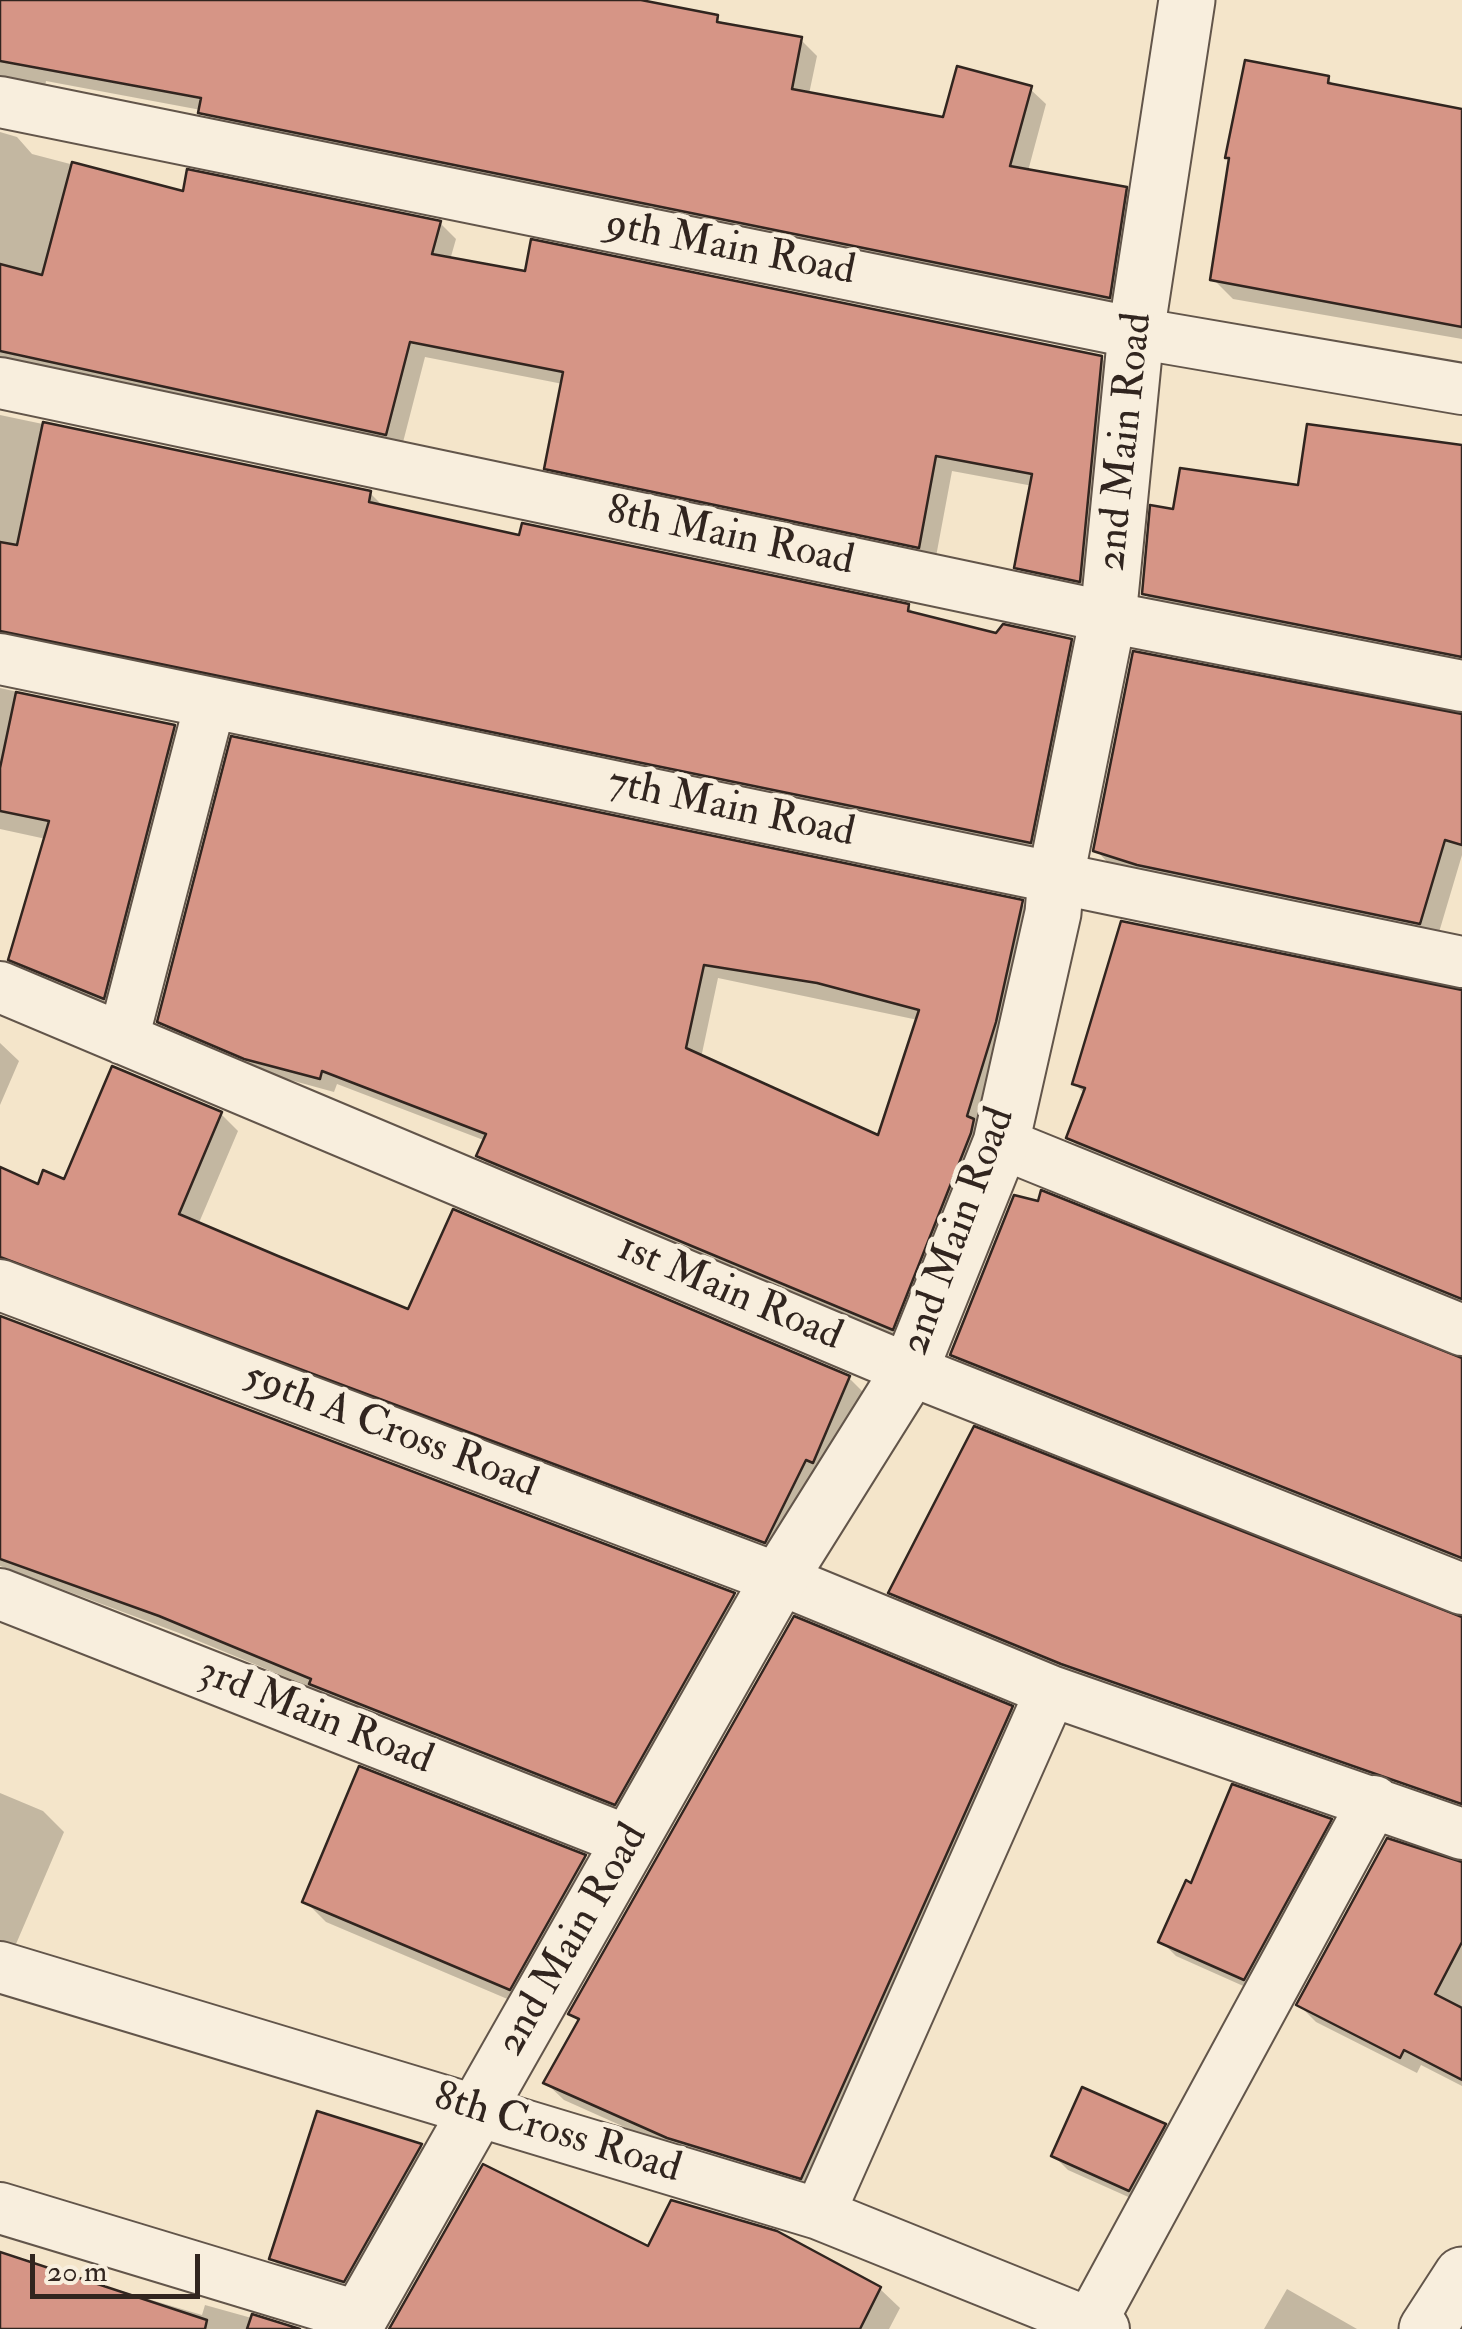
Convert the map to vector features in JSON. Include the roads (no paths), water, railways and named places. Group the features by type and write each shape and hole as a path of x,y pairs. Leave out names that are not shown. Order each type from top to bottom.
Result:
{"street":[{"name":"2nd Main Road","path":"356,2323 779,1579 910,1370 1001,1144 1052,913 1108,617 1136,332 1187,0"},
{"name":"9th Main Road","path":"0,102 1136,332 1462,390"},
{"name":"8th Main Road","path":"0,383 1108,617 1462,686"},
{"name":"7th Main Road","path":"0,659 1462,962"},
{"path":"123,1040 210,704"},
{"name":"1st Main Road","path":"0,987 910,1370 1462,1589"},
{"path":"1001,1144 1462,1330"},
{"name":"59th A Cross Road","path":"0,1285 779,1579 1051,1690 1462,1834"},
{"name":"3rd Main Road","path":"0,1594 631,1842"},
{"path":"819,2214 1051,1690"},
{"path":"1098,2325 1374,1801"},
{"name":"8th Cross Road","path":"0,1966 819,2214 1098,2325"},
{"path":"0,2208 356,2323"},
{"path":"1428,2329 1462,2275"}]}
